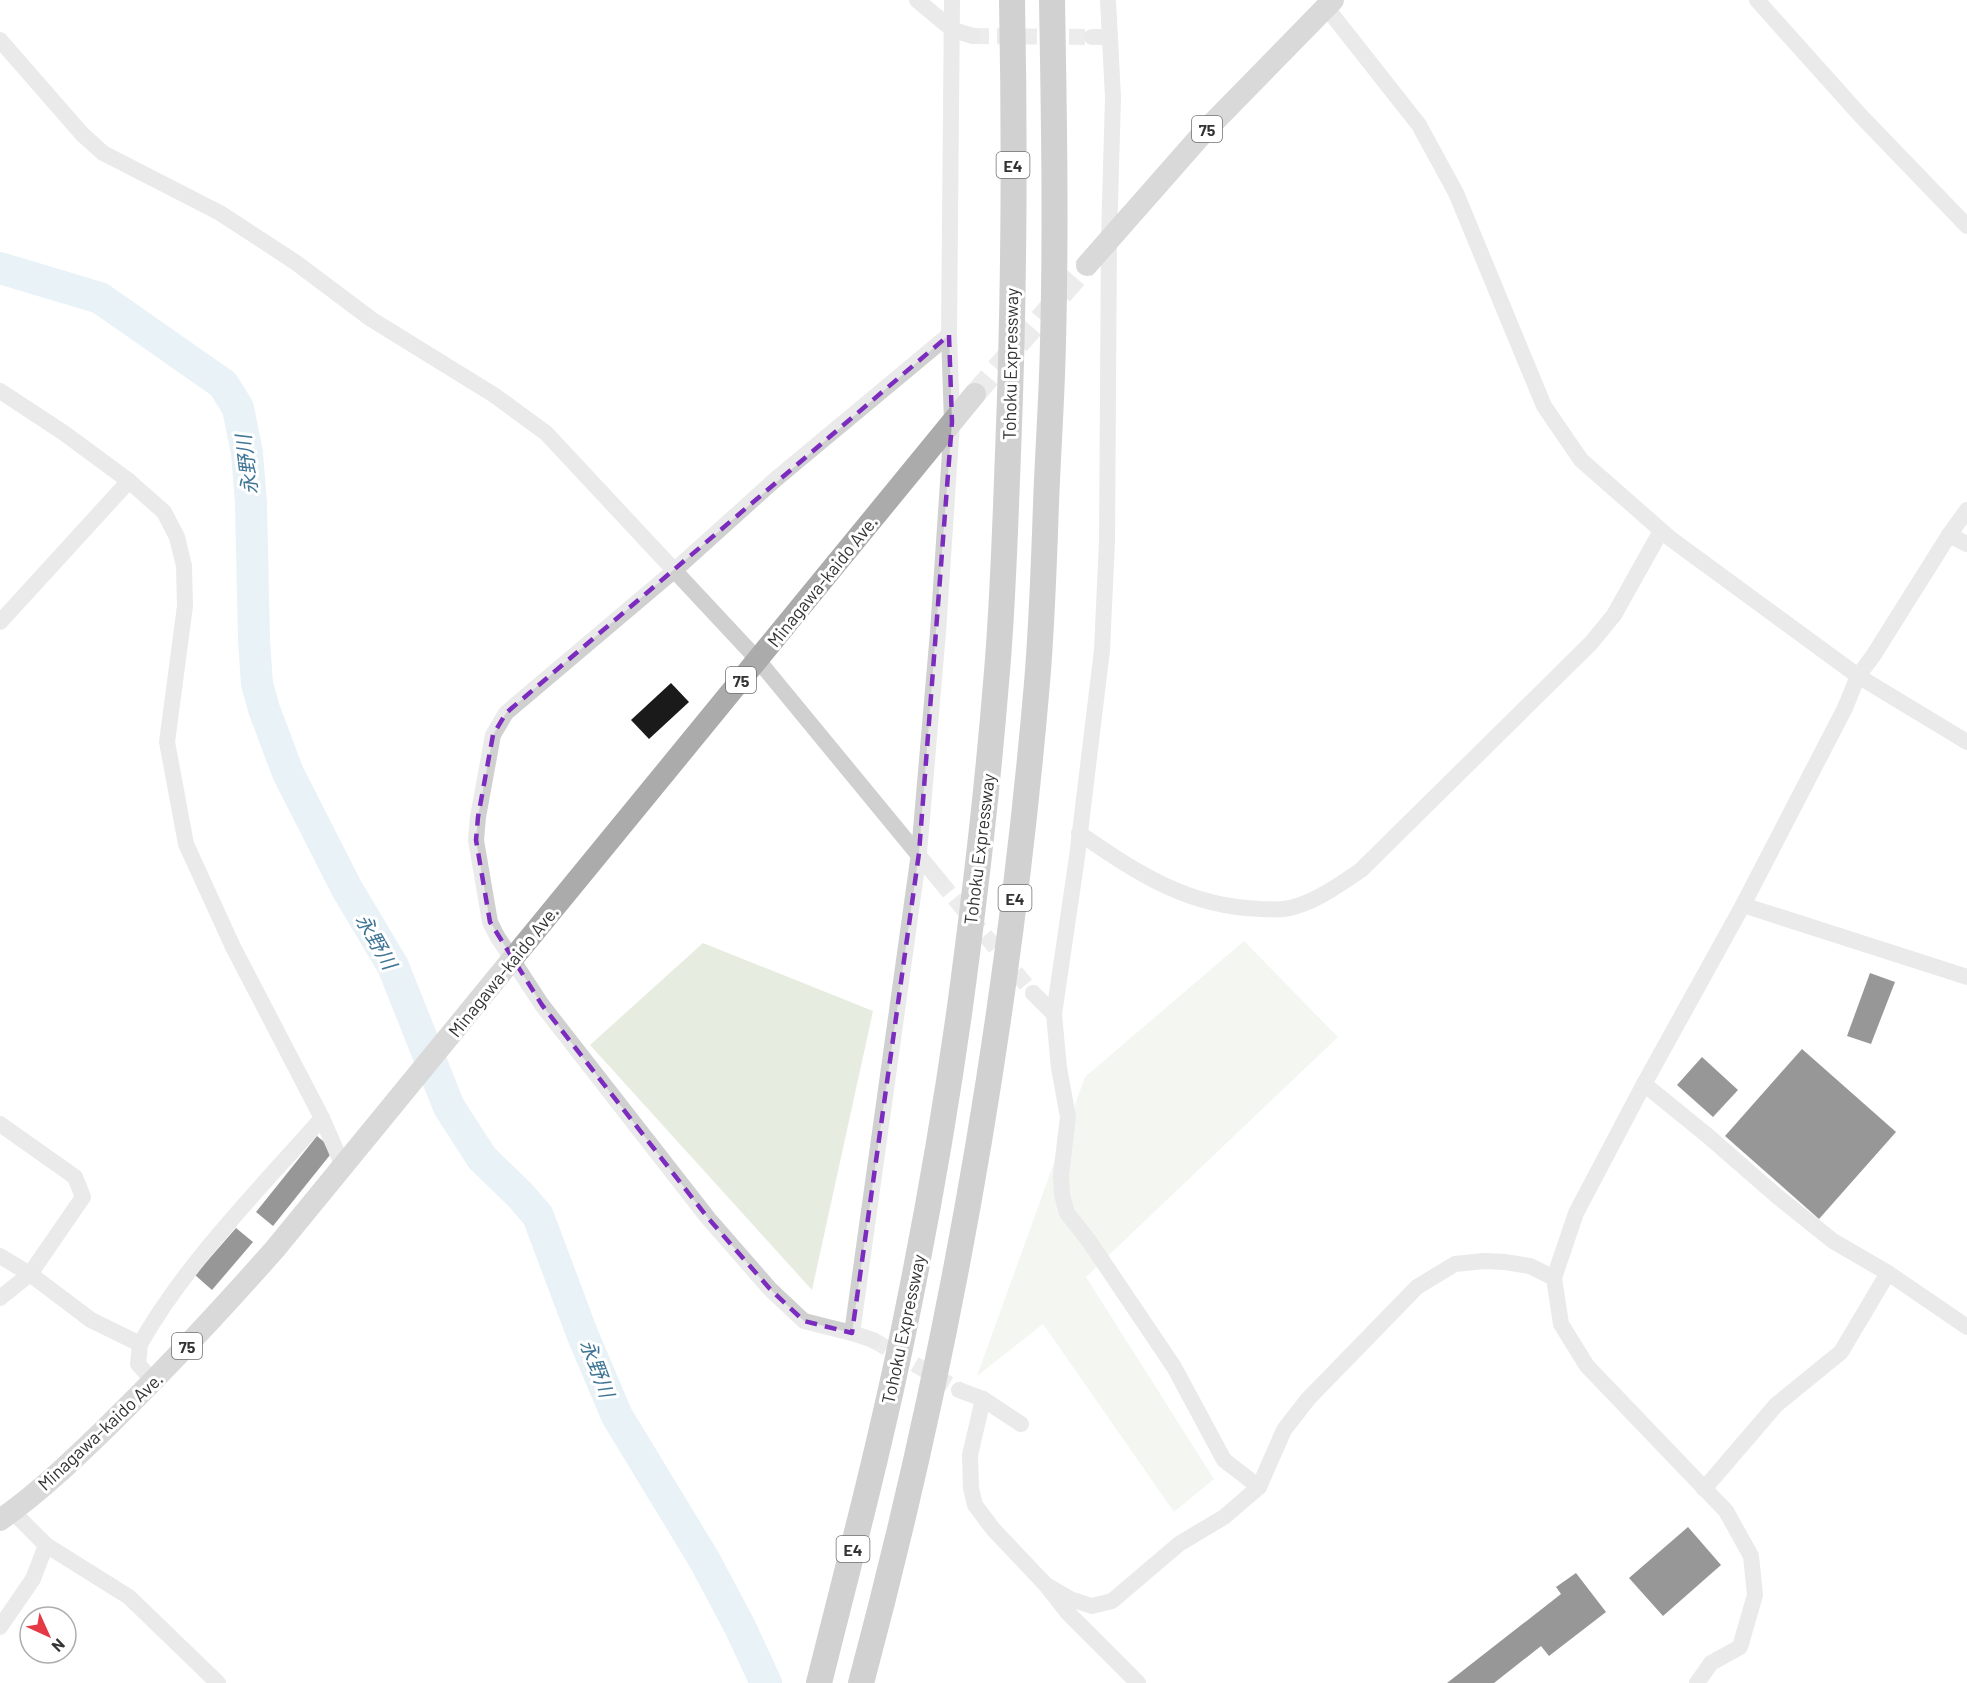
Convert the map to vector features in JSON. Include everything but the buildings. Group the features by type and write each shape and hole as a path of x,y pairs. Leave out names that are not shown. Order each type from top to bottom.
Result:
{"highway":[{"name":"Tohoku Expressway","path":"819,1683 885,1414 908,1309 958,1017 984,818 1004,577 1012,330 1012,0"},
{"name":"E4","path":"861,1683 894,1559 919,1451 970,1202 999,1024 1025,819 1038,677 1053,339 1052,0"}],"main road":[{"name":"75","path":"1087,265 1204,132 1330,4"},
{"name":"Minagawa-kaido Ave.","path":"6,1516 72,1461 153,1381 222,1309 275,1249 975,394"}],"street":[{"path":"917,0 953,30 973,36"},
{"path":"852,1333 919,854 938,632 952,422 949,335 952,0"},
{"path":"1108,0 1113,98 1109,239 1107,541 1102,650 1054,1014 1059,1068 1068,1117 1061,1175 1062,1195 1067,1212 1174,1367 1224,1460 1259,1486"},
{"path":"1757,0 1860,115 1967,226"},
{"path":"1330,4 1419,125 1456,194 1544,406 1581,460 1661,531 1858,676 1967,742"},
{"path":"1092,37 1110,37"},
{"path":"0,40 82,134 103,153 220,213 295,262 371,319 494,395 553,441 758,660 939,880"},
{"path":"873,1340 804,1321 770,1290 694,1200 510,963 490,922 476,840 492,735 506,712 675,570 776,479 949,335"},
{"path":"0,391 64,433 129,481 164,512 177,537 184,566 185,606 167,742 186,844 233,947 322,1118 348,1160"},
{"path":"0,622 129,481"},
{"path":"1697,1683 1711,1663 1740,1647 1755,1595 1751,1556 1726,1511 1587,1366 1561,1324 1554,1278 1576,1213 1743,904 1845,708 1858,676 1967,510"},
{"path":"1079,832 1128,866 1184,895 1240,908 1285,909 1323,896 1361,870 1591,643 1614,615 1661,531"},
{"path":"1949,535 1967,544"},
{"path":"1743,904 1967,977"},
{"path":"1033,993 1054,1014"},
{"path":"1644,1084 1833,1241 1888,1272 1967,1327"},
{"path":"153,1381 138,1364 140,1344 158,1313 214,1240 322,1118"},
{"path":"0,1124 75,1177 83,1197 30,1274 0,1298"},
{"path":"0,1256 30,1274 91,1320 140,1344"},
{"path":"1046,1585 1070,1599 1092,1606 1112,1601 1179,1544 1224,1517 1259,1486 1284,1430 1308,1399 1418,1287 1455,1264 1484,1261 1530,1266 1554,1278"},
{"path":"1704,1489 1776,1405 1841,1352 1888,1272"},
{"path":"959,1390 983,1400 1021,1424"},
{"path":"983,1400 970,1455 970,1488 975,1505 993,1529 1068,1612 1138,1683"},
{"path":"6,1516 46,1545 129,1597 219,1683"},
{"path":"0,1627 33,1579 46,1545"}],"highlighted area":[{"path":"949,335 952,422 919,853 852,1333 804,1321 770,1289 708,1218 542,1005 490,922 476,840 478,817 493,735 506,713"}],"shaded area":[{"path":"1244,941 1338,1037 1086,1277 1214,1479 1174,1512 1043,1324 977,1376 1085,1077"},
{"path":"703,943 873,1011 812,1290 590,1045"}],"waterway":[{"name":"永野川","path":"0,268 100,298 223,384 238,408 247,453 251,503 257,684 288,773 347,889 393,966 449,1107 482,1158 538,1216 583,1336 617,1416 705,1561 766,1683"}],"tunnel":[{"path":"973,36 1092,37"},
{"path":"975,394 1087,265"},
{"path":"939,880 1033,993"},
{"path":"873,1340 959,1390"}]}
